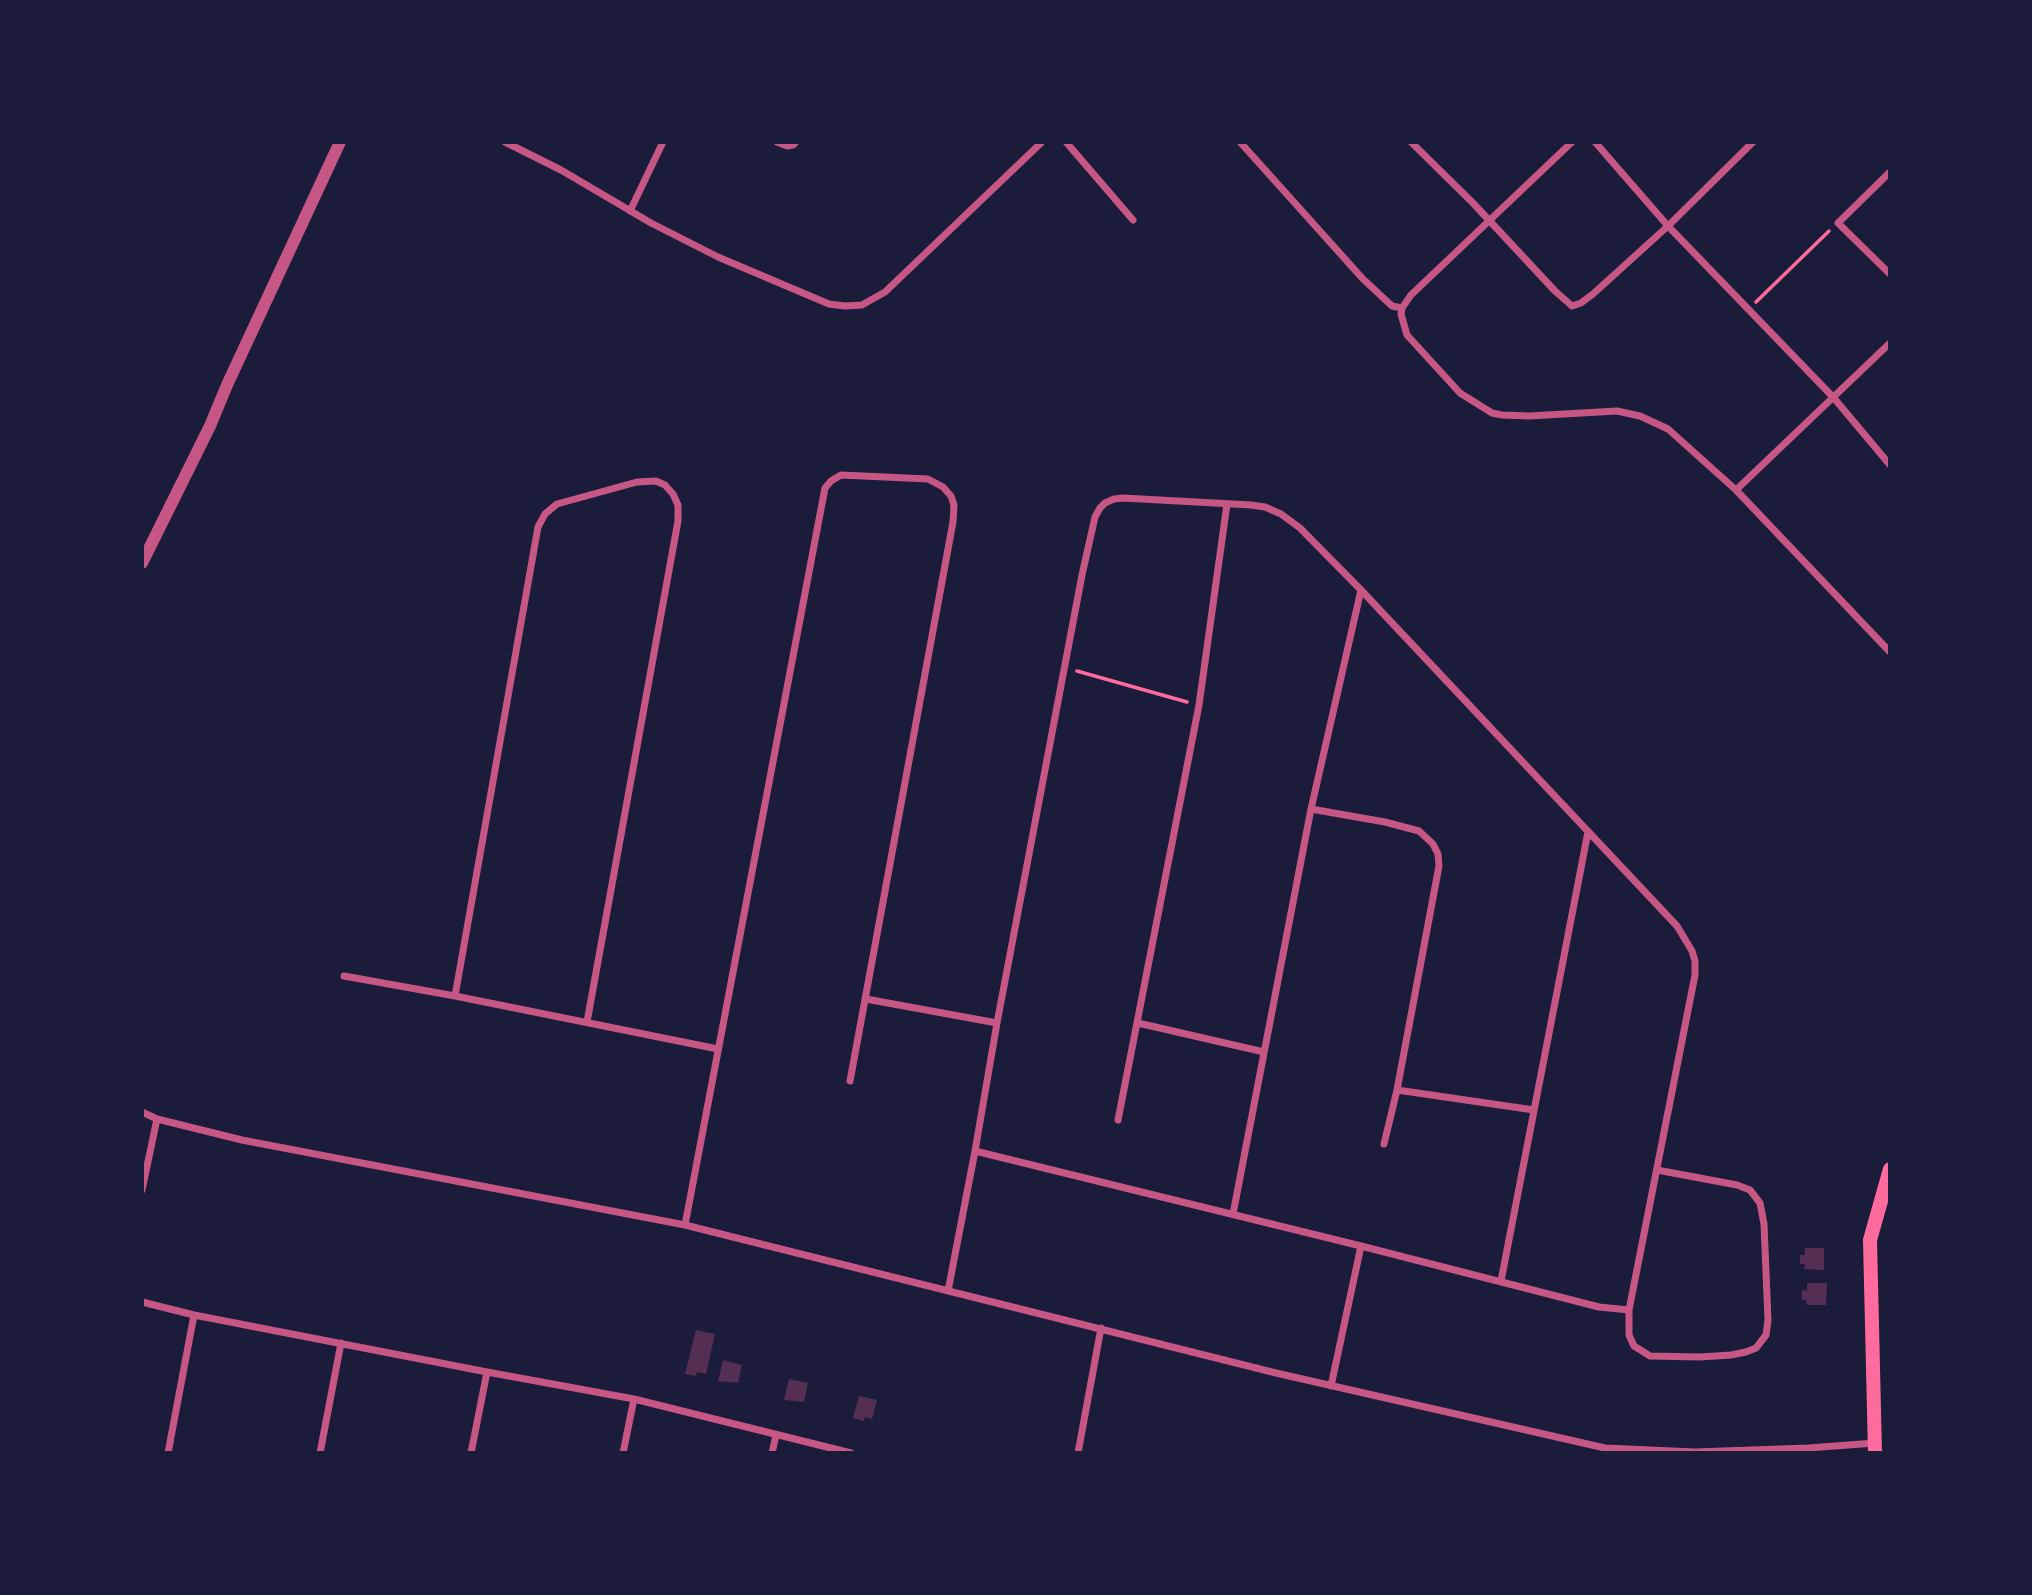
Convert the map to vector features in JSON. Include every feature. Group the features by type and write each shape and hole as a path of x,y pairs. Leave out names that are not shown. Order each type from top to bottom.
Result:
{"main road":[{"path":"1875,1448 1870,1240 1890,1169"}],"street":[{"path":"142,563 210,426 226,386 340,142"},
{"path":"505,142 718,257 829,304 845,306 862,305 885,292 1042,142"},
{"path":"631,211 663,142"},
{"path":"777,142 787,146 796,142"},
{"path":"1066,142 1133,220"},
{"path":"1240,142 1363,279 1392,306 1402,308"},
{"path":"1411,142 1572,306 1592,294 1668,226 1753,142"},
{"path":"1572,142 1411,295 1402,308 1407,335 1469,401 1492,413 1529,416 1617,411 1656,422 1674,434 1736,490 1890,652"},
{"path":"1595,142 1668,226 1832,397 1890,465"},
{"path":"1890,173 1838,223 1890,274"},
{"path":"1736,490 1890,343"},
{"path":"685,1225 825,488 836,478 848,475 928,479 943,487 951,496 954,505 953,522 850,1081"},
{"path":"455,996 538,527 545,514 557,504 637,482 656,481 665,485 673,494 679,513 587,1022"},
{"path":"948,1291 1087,552 1095,517 1100,508 1114,499 1265,507 1281,513 1300,528 1361,590 1677,926 1688,942 1695,961 1695,975 1629,1310 1629,1335 1634,1346 1650,1356 1700,1357 1756,1348 1766,1335 1768,1320 1764,1224 1756,1196 1750,1190 1737,1185 1657,1170"},
{"path":"1118,1120 1199,705 1227,504"},
{"path":"1233,1214 1311,809 1361,590"},
{"path":"1311,809 1419,831 1433,844 1438,854 1439,866 1397,1090 1384,1144"},
{"path":"1501,1281 1588,832"},
{"path":"344,976 718,1049"},
{"path":"866,999 997,1023"},
{"path":"1138,1023 1264,1052"},
{"path":"1397,1090 1534,1110"},
{"path":"142,1112 157,1119 242,1140 685,1225 1331,1386 1605,1448 1696,1452 1875,1448"},
{"path":"142,1191 157,1119"},
{"path":"975,1151 1599,1307 1629,1310"},
{"path":"1331,1386 1362,1246"},
{"path":"142,1302 194,1315 634,1399 851,1453"},
{"path":"168,1453 194,1315"},
{"path":"1078,1453 1101,1328"},
{"path":"320,1453 341,1343"},
{"path":"471,1453 487,1372"},
{"path":"623,1453 634,1399"},
{"path":"772,1453 776,1435"}],"path":[{"path":"1748,310 1838,223"},
{"path":"1066,668 1199,705"}],"building":[{"path":"1805,1248 1824,1248 1824,1270 1804,1269 1805,1264 1800,1264 1800,1255 1805,1255"},
{"path":"1807,1283 1827,1283 1826,1305 1807,1305 1806,1300 1802,1300 1802,1290 1807,1291"},
{"path":"696,1330 715,1334 706,1374 697,1372 696,1376 685,1374"},
{"path":"723,1360 742,1365 738,1383 718,1381"},
{"path":"789,1379 808,1383 804,1402 784,1400"},
{"path":"859,1396 877,1400 872,1419 865,1417 864,1421 853,1418"}]}
